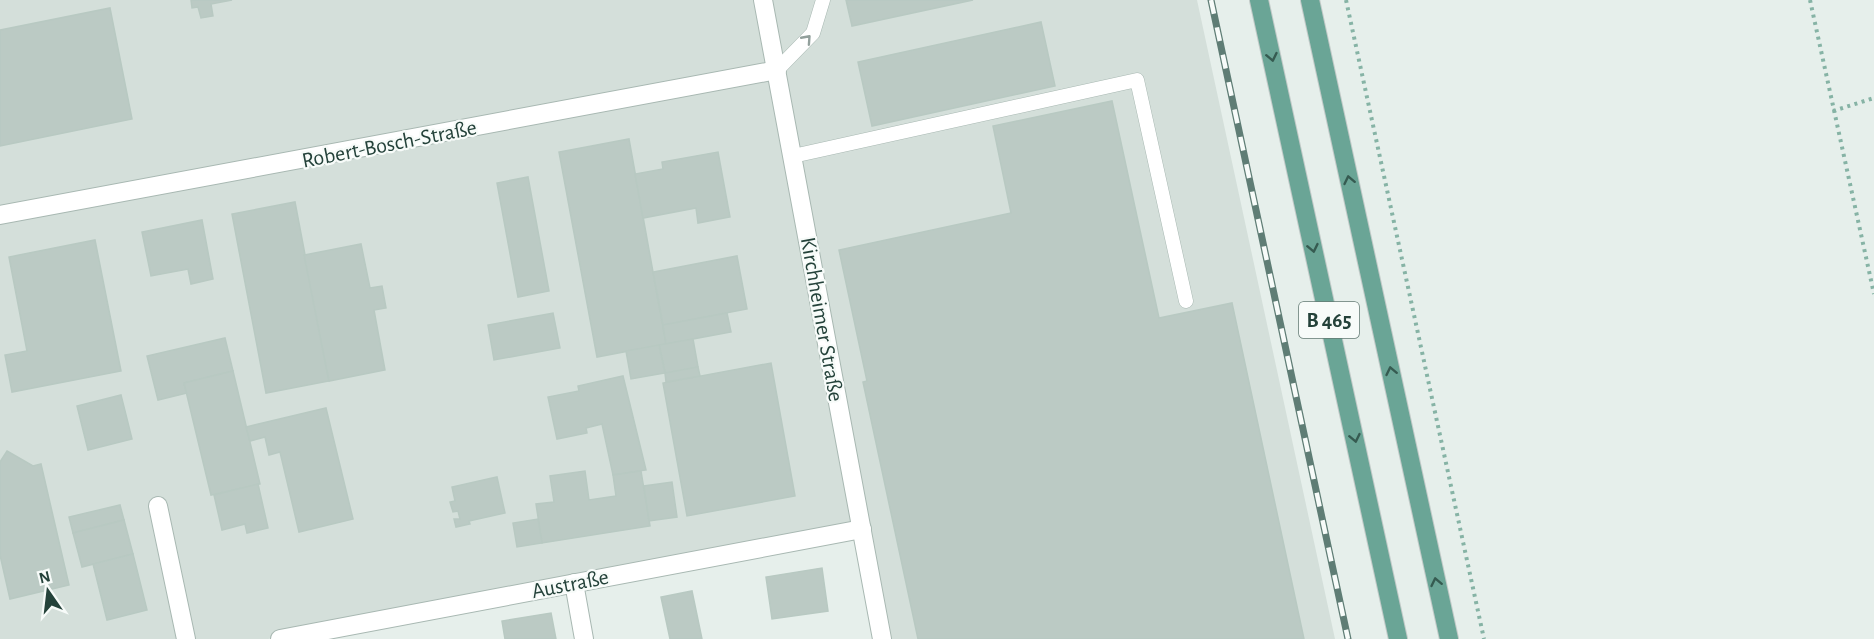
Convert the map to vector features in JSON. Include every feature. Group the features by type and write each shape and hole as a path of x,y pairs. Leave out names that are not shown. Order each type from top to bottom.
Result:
{"main road":[{"name":"B 465","path":"1259,0 1398,639"},
{"name":"B 465","path":"1310,0 1449,639"}],"street":[{"name":"Kirchheimer Straße","path":"764,0 882,639"},
{"name":"Robert-Bosch-Straße","path":"0,215 777,70"},
{"path":"158,506 186,639"},
{"name":"Austraße","path":"280,639 311,636 574,583 861,529"},
{"path":"574,583 585,639"}],"lane":[{"path":"777,70 813,33 823,0"},
{"path":"793,156 1137,80 1186,301"}],"path":[{"path":"1346,0 1484,639"},
{"path":"1810,0 1874,294"},
{"path":"1833,111 1874,98"}],"shaded area":[{"path":"0,0 1197,0 1335,639 882,639 860,528 373,615 268,639 0,639"}],"building":[{"path":"191,0 232,0 211,4 213,16 201,18 198,7 192,8"},
{"path":"846,0 973,0 852,26"},
{"path":"110,8 132,119 0,146 0,30"},
{"path":"1041,22 1055,86 872,126 858,62"},
{"path":"1112,101 1159,318 1232,303 1304,639 918,639 863,382 867,381 839,250 1011,213 993,126"},
{"path":"629,139 666,344 597,357 559,152"},
{"path":"718,152 730,217 698,223 696,208 643,218 635,174 663,169 662,162"},
{"path":"528,177 549,291 518,297 497,183"},
{"path":"295,202 329,381 266,393 232,214"},
{"path":"202,220 213,279 191,284 188,269 151,276 142,232"},
{"path":"95,240 121,371 12,392 5,355 27,351 9,257"},
{"path":"361,244 370,288 382,286 386,308 374,310 385,370 329,381 304,255"},
{"path":"737,256 747,309 663,325 653,272"},
{"path":"553,313 560,348 494,360 488,325"},
{"path":"727,313 731,332 666,344 663,325"},
{"path":"225,338 233,371 184,383 187,393 158,400 147,356"},
{"path":"693,339 698,367 665,373 659,345"},
{"path":"659,345 665,373 631,379 626,351"},
{"path":"771,363 795,496 687,516 663,383"},
{"path":"698,367 700,376 666,382 665,373"},
{"path":"233,371 260,484 211,495 184,383"},
{"path":"623,376 646,470 613,475 602,424 586,428 587,433 557,439 548,397 579,391 578,386"},
{"path":"121,395 132,439 88,450 77,406"},
{"path":"326,408 353,519 299,532 280,452 269,455 265,437 250,441 246,427"},
{"path":"7,451 33,466 41,464 69,585 10,599 0,555 0,462"},
{"path":"585,471 589,500 616,496 613,475 641,471 650,526 542,543 536,504 554,502 550,476"},
{"path":"497,477 505,513 469,521 470,524 456,527 454,519 460,519 458,511 453,512 450,502 455,501 452,487"},
{"path":"672,482 677,517 649,521 644,486"},
{"path":"258,484 268,528 247,533 245,524 222,530 214,495"},
{"path":"120,505 124,520 73,533 69,517"},
{"path":"538,519 542,543 517,547 513,523"},
{"path":"124,520 133,554 82,567 73,533"},
{"path":"133,554 147,610 107,620 93,564"},
{"path":"822,568 828,611 772,619 766,577"},
{"path":"692,591 702,639 670,639 661,597"},
{"path":"551,613 556,639 505,639 502,621"}],"railway":[{"path":"1211,0 1348,639"}]}
